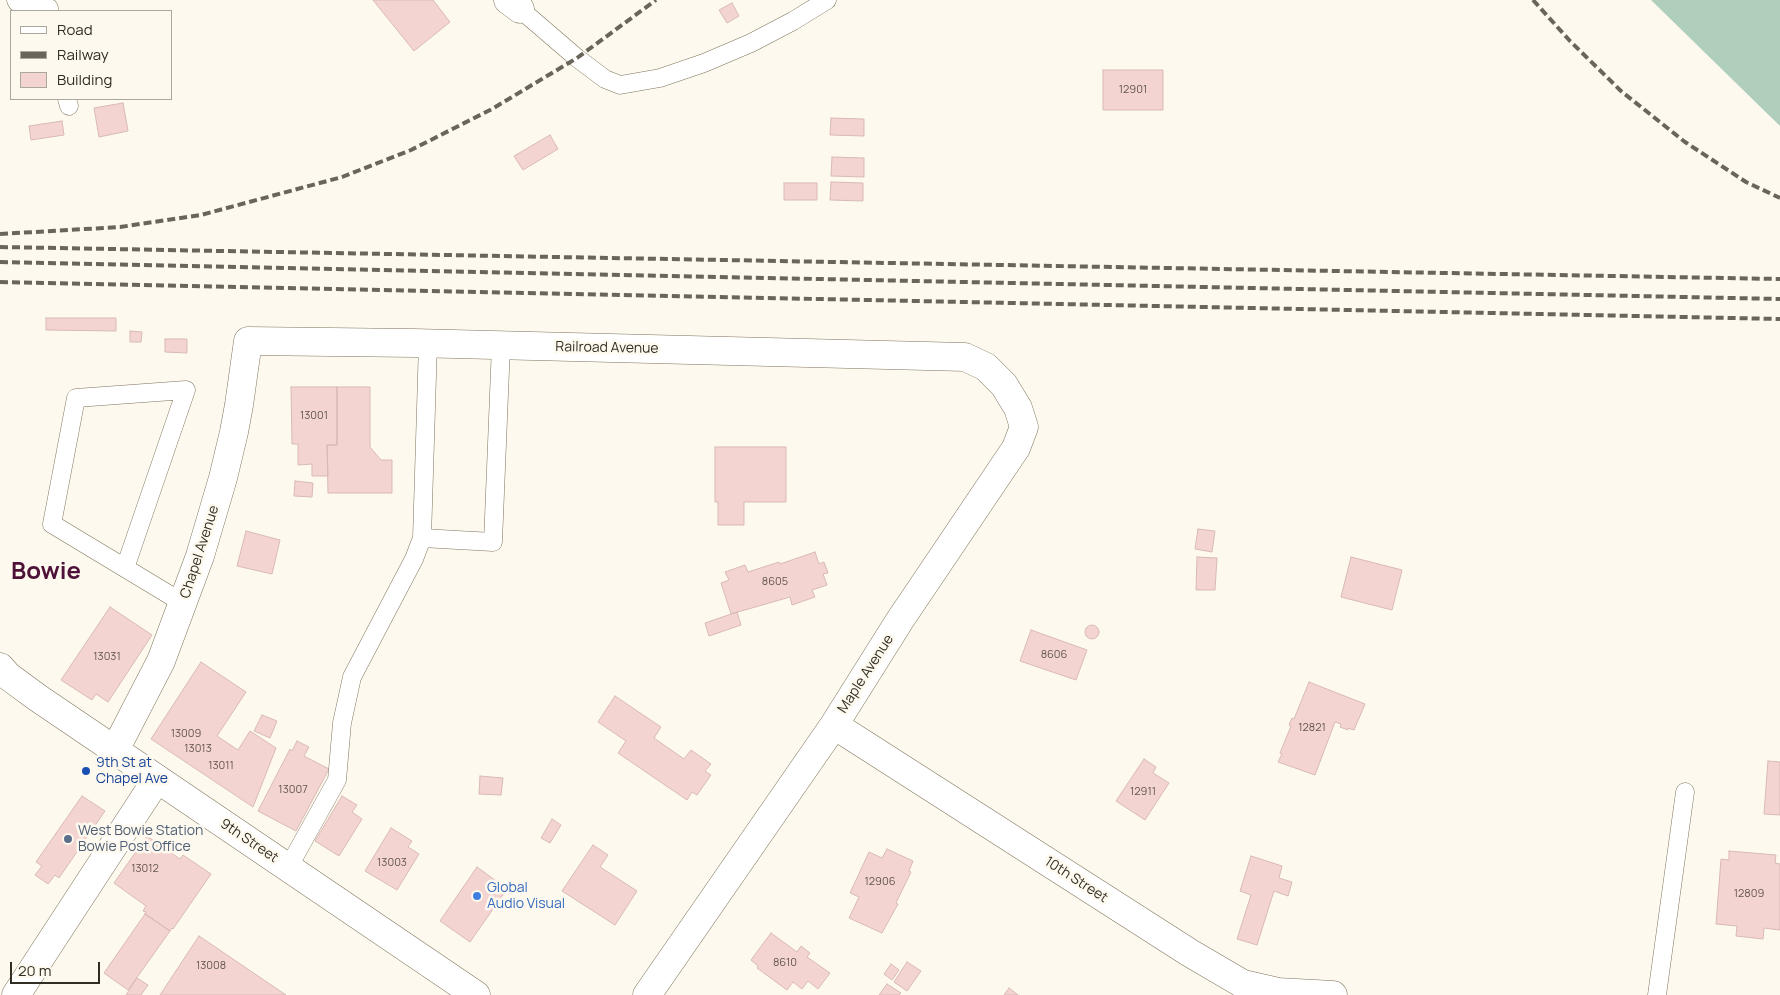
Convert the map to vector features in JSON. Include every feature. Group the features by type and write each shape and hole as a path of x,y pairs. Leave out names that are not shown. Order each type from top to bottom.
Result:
{"street":[{"name":"Railroad Avenue","path":"248,341 428,343 965,357"},
{"name":"Chapel Avenue","path":"115,750 161,661 200,556 223,478 239,405 248,341"},
{"name":"Maple Avenue","path":"647,995 834,725 900,620 1016,448 1024,427 1018,408 1004,385 986,367 965,357"},
{"name":"9th Street","path":"0,668 38,698 476,995"},
{"name":"10th Street","path":"834,725 1190,953 1243,984 1278,992 1333,995"},
{"path":"16,995 157,779"}],"lane":[{"path":"16,0 17,2 49,8 49,10"},
{"path":"514,4 577,58 605,79 620,85 660,78 751,43 793,21 827,0"},
{"path":"288,868 337,780 342,723 352,677 414,559 422,538 428,343"},
{"path":"422,538 493,542 501,345"},
{"path":"125,568 186,390 76,398 52,524 125,568 184,603"},
{"path":"1657,995 1684,792"}],"green space":[{"path":"1651,0 1780,0 1780,126"}],"building":[{"path":"373,0 433,0 450,22 414,51"},
{"path":"732,3 739,16 727,23 719,10"},
{"path":"1103,70 1163,70 1163,110 1103,110"},
{"path":"123,103 128,131 99,137 94,108"},
{"path":"831,118 864,119 864,136 830,135"},
{"path":"62,121 64,135 31,140 29,126"},
{"path":"550,135 558,149 523,170 514,156"},
{"path":"832,157 864,158 864,177 831,176"},
{"path":"831,182 863,183 863,201 830,200"},
{"path":"784,183 817,183 817,200 784,200"},
{"path":"46,318 116,318 116,331 46,330"},
{"path":"130,331 142,332 141,342 130,342"},
{"path":"165,339 187,339 187,353 165,352"},
{"path":"291,387 337,387 337,445 327,445 328,476 312,476 312,464 298,465 298,444 292,444"},
{"path":"337,387 370,387 370,447 381,460 392,460 392,493 328,493 327,445 337,445"},
{"path":"715,447 786,447 786,502 744,502 744,525 718,525 718,502 715,502"},
{"path":"295,481 313,483 312,497 294,496"},
{"path":"1198,529 1215,531 1212,552 1195,549"},
{"path":"246,531 280,540 272,574 237,566"},
{"path":"815,552 819,564 824,562 828,573 823,574 827,585 812,590 815,597 792,605 790,597 731,614 721,583 729,580 725,572 745,565 748,572"},
{"path":"1197,557 1217,558 1215,590 1196,590"},
{"path":"1351,557 1402,570 1392,610 1341,597"},
{"path":"110,607 152,635 108,702 96,694 92,700 61,680"},
{"path":"737,612 741,625 709,636 705,623"},
{"path":"1092,625 1097,627 1099,632 1097,637 1092,639 1087,637 1085,632 1087,627"},
{"path":"1031,630 1087,650 1076,680 1020,661"},
{"path":"201,662 246,692 217,736 238,750 250,731 276,748 253,807 151,739"},
{"path":"1309,682 1365,704 1354,730 1340,727 1341,724 1335,722 1315,775 1278,762 1291,726 1289,725 1292,718 1294,719"},
{"path":"615,696 661,727 654,738 684,759 691,750 711,764 705,771 711,775 697,795 692,792 687,800 618,753 626,741 598,722"},
{"path":"262,715 277,721 270,738 254,731"},
{"path":"297,741 309,747 304,756 329,769 296,831 258,811 290,749 292,751"},
{"path":"1144,759 1156,767 1153,773 1169,783 1145,820 1116,801"},
{"path":"1768,761 1780,762 1780,815 1764,814"},
{"path":"480,776 503,778 501,795 479,794"},
{"path":"82,796 105,811 59,878 55,875 48,884 35,875 42,866 36,862"},
{"path":"342,796 357,805 352,812 362,819 339,856 315,841"},
{"path":"552,819 561,825 550,843 541,838"},
{"path":"391,828 412,841 408,847 419,854 397,890 365,871"},
{"path":"147,836 180,859 183,855 211,874 170,931 145,914 146,912 143,911 146,906 114,883"},
{"path":"593,845 608,855 600,867 637,891 615,925 562,891"},
{"path":"887,849 913,861 909,871 911,872 896,903 898,904 882,933 849,918 859,897 850,893 869,852 882,858"},
{"path":"1729,851 1776,855 1775,863 1780,864 1780,930 1764,928 1763,939 1736,936 1737,926 1716,924 1721,859 1729,860"},
{"path":"1251,856 1282,866 1279,878 1292,882 1288,896 1274,891 1257,945 1237,939 1251,895 1240,891"},
{"path":"477,867 507,889 470,942 440,921"},
{"path":"145,914 170,931 128,990 104,973"},
{"path":"771,933 797,952 801,946 810,953 807,957 830,973 818,989 808,981 802,989 793,982 787,990 757,968 758,966 751,960"},
{"path":"199,936 286,995 160,995"},
{"path":"907,962 921,971 907,991 894,982"},
{"path":"891,964 899,970 892,980 884,974"},
{"path":"137,978 148,985 141,995 126,995"},
{"path":"887,984 901,993 899,995 879,995"},
{"path":"1009,988 1018,995 1004,995"}],"railway":[{"path":"0,234 120,227 201,215 342,177 411,150 492,109 577,58 656,0"},
{"path":"1533,0 1570,41 1621,91 1685,142 1746,182 1780,198"},
{"path":"0,247 1780,279"},
{"path":"0,262 1780,299"},
{"path":"0,282 1780,319"}],"place":[{"name":"9th St at Chapel Ave","path":"86,771"},
{"name":"West Bowie Station Bowie Post Office","path":"68,839"},
{"name":"Global Audio Visual","path":"477,896"}],"district":[{"name":"Bowie","path":"46,572"}]}
